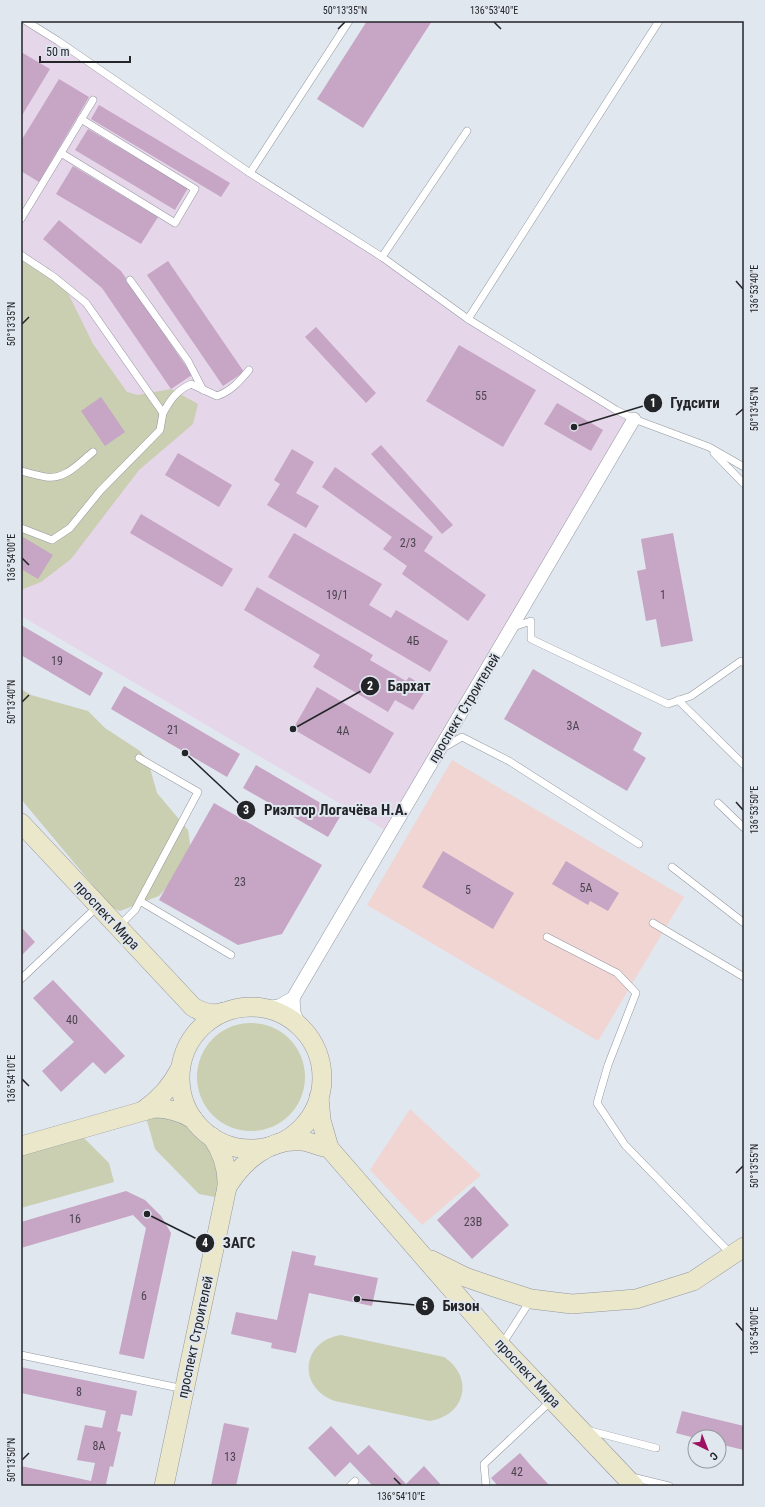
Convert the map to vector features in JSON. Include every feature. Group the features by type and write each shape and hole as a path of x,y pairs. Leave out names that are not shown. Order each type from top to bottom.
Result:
{"street":[{"name":"проспект Строителей","path":"293,998 634,419"},
{"name":"проспект Мира","path":"21,823 193,1007"},
{"path":"227,1188 235,1174 245,1163 258,1153 274,1144 288,1141 301,1141 329,1148 321,1120 319,1097 321,1072 319,1060 315,1047 300,1026 294,1013 293,998 279,1006 265,1008"},
{"path":"193,1007 199,1011 213,1014 252,1006 265,1008 278,1012 300,1026"},
{"path":"193,1007 198,1022 195,1033"},
{"path":"144,1110 162,1096 170,1087 180,1069 185,1050 195,1033 215,1016 226,1011"},
{"path":"180,1069 182,1095 186,1108 193,1119 201,1129 212,1137 223,1143 242,1148 262,1148 286,1139 297,1131 313,1110 321,1086"},
{"path":"21,1146 154,1108 172,1109 193,1119"},
{"path":"212,1137 220,1149 225,1162 227,1170 227,1188"},
{"name":"проспект Мира","path":"329,1148 501,1346 629,1481"},
{"name":"проспект Строителей","path":"164,1486 227,1188"},
{"path":"425,1257 478,1282 531,1299 572,1304 636,1299 693,1281 738,1251"}],"lane":[{"path":"26,21 58,41 250,173 382,257 468,319 616,410 634,419 709,447 744,467"},
{"path":"250,173 349,21"},
{"path":"468,319 659,21"},
{"path":"21,219 93,100"},
{"path":"61,152 175,223 195,189 81,119"},
{"path":"382,257 467,131"},
{"path":"21,255 54,277 86,303 163,413"},
{"path":"130,280 188,361 203,390"},
{"path":"21,528 52,540 70,528 100,491 160,430 163,413 173,396 182,388 191,384 217,396 238,384 249,370"},
{"path":"709,447 744,484"},
{"path":"21,471 47,478 56,477 68,473 93,452"},
{"path":"512,627 531,621 531,638 668,704 691,696 741,661 744,663"},
{"path":"678,700 744,765"},
{"path":"439,750 462,737 509,761 639,844"},
{"path":"118,927 135,910 198,792 139,758"},
{"path":"718,803 744,828"},
{"path":"672,867 744,924"},
{"path":"140,901 231,955"},
{"path":"21,978 98,906"},
{"path":"653,923 744,977"},
{"path":"547,937 617,973 636,993 608,1065 597,1102 625,1145 738,1251"},
{"path":"501,1346 531,1299"},
{"path":"21,1355 184,1389"},
{"path":"486,1486 484,1464 552,1400"},
{"path":"579,1428 656,1448"},
{"path":"629,1481 669,1486"}],"shaded area":[{"path":"21,21 26,21 468,319 634,419 390,833 21,616"},
{"path":"452,760 684,897 598,1041 367,905"},
{"path":"410,1109 481,1175 422,1225 370,1170"}],"green space":[{"path":"21,261 47,267 61,279 93,344 127,392 138,395 171,389 198,404 193,424 139,470 71,559 41,582 21,590"},
{"path":"21,689 31,695 88,711 105,728 140,751 148,761 157,793 188,830 191,850 186,866 159,896 120,911 111,907 21,799"},
{"path":"251,1023 272,1027 289,1039 301,1056 305,1077 301,1098 289,1115 272,1127 251,1131 230,1127 213,1115 201,1098 197,1077 201,1056 213,1039 230,1027"},
{"path":"144,1110 193,1119 201,1129 212,1137 225,1199 199,1194 155,1149"},
{"path":"76,1130 109,1163 114,1182 21,1208 21,1146"},
{"path":"341,1335 444,1357 453,1365 460,1375 462,1394 458,1403 452,1411 442,1417 430,1421 335,1401 323,1395 314,1386 310,1376 309,1365 312,1355 318,1346 328,1339"}],"building":[{"path":"367,21 432,21 363,128 317,99"},
{"path":"21,52 50,69 21,117"},
{"path":"59,79 89,97 39,182 21,171 21,141"},
{"path":"99,105 230,183 221,197 91,119"},
{"path":"88,129 188,188 175,210 75,150"},
{"path":"73,166 158,217 141,244 56,194"},
{"path":"59,220 121,271 192,375 171,389 102,288 43,239"},
{"path":"168,261 244,372 223,386 147,275"},
{"path":"316,327 376,393 366,403 305,337"},
{"path":"459,345 536,390 503,447 426,401"},
{"path":"101,397 125,432 105,446 81,411"},
{"path":"557,403 603,430 591,451 544,424"},
{"path":"381,445 453,525 442,534 371,454"},
{"path":"292,449 314,462 296,493 319,506 306,528 267,505 280,484 274,480"},
{"path":"178,453 232,485 219,507 165,475"},
{"path":"335,467 433,537 424,551 486,595 468,621 402,574 407,566 383,549 392,537 322,487"},
{"path":"141,514 233,569 222,587 130,533"},
{"path":"294,533 382,584 369,605 391,618 396,610 448,641 430,672 268,577"},
{"path":"673,533 693,641 661,647 656,619 646,621 637,571 646,569 641,539"},
{"path":"23,537 53,555 38,579 21,569 21,539"},
{"path":"257,587 373,655 370,660 406,681 409,677 427,688 413,710 395,700 388,712 313,667 320,655 244,610"},
{"path":"21,625 103,673 90,696 21,655"},
{"path":"533,669 642,733 633,750 646,758 627,791 504,719"},
{"path":"124,686 240,754 227,777 111,709"},
{"path":"317,687 394,733 370,774 293,729"},
{"path":"256,765 341,815 328,837 243,788"},
{"path":"214,803 322,865 282,934 238,945 159,900"},
{"path":"443,851 514,893 493,929 422,887"},
{"path":"566,861 619,893 608,911 590,901 588,905 552,884"},
{"path":"21,927 35,942 21,956"},
{"path":"53,980 125,1056 105,1074 93,1062 61,1092 42,1071 74,1042 33,998"},
{"path":"474,1186 509,1225 472,1259 437,1220"},
{"path":"126,1191 145,1200 161,1216 171,1233 144,1359 119,1354 146,1228 133,1215 21,1248 21,1222"},
{"path":"292,1251 316,1256 314,1265 378,1278 372,1306 309,1293 296,1353 271,1348 272,1343 231,1334 236,1312 277,1320"},
{"path":"21,1367 137,1391 132,1416 121,1414 117,1431 121,1432 113,1467 110,1466 106,1484 112,1486 21,1486 21,1466 91,1481 95,1463 77,1460 85,1425 102,1428 106,1411 21,1393"},
{"path":"682,1411 744,1426 744,1450 727,1446 727,1429 687,1429 687,1436 676,1433"},
{"path":"224,1423 249,1428 236,1486 211,1486"},
{"path":"331,1426 358,1455 369,1445 406,1484 403,1486 373,1486 350,1462 335,1477 308,1448"},
{"path":"520,1453 550,1486 498,1486 491,1478"},
{"path":"424,1466 442,1486 408,1486 406,1484"}],"place":[{"name":"Гудсити","path":"574,427"},
{"name":"Бархат","path":"293,729"},
{"name":"Риэлтор Логачёва Н.А.","path":"185,753"},
{"name":"ЗАГС","path":"147,1214"},
{"name":"Бизон","path":"357,1299"}]}
